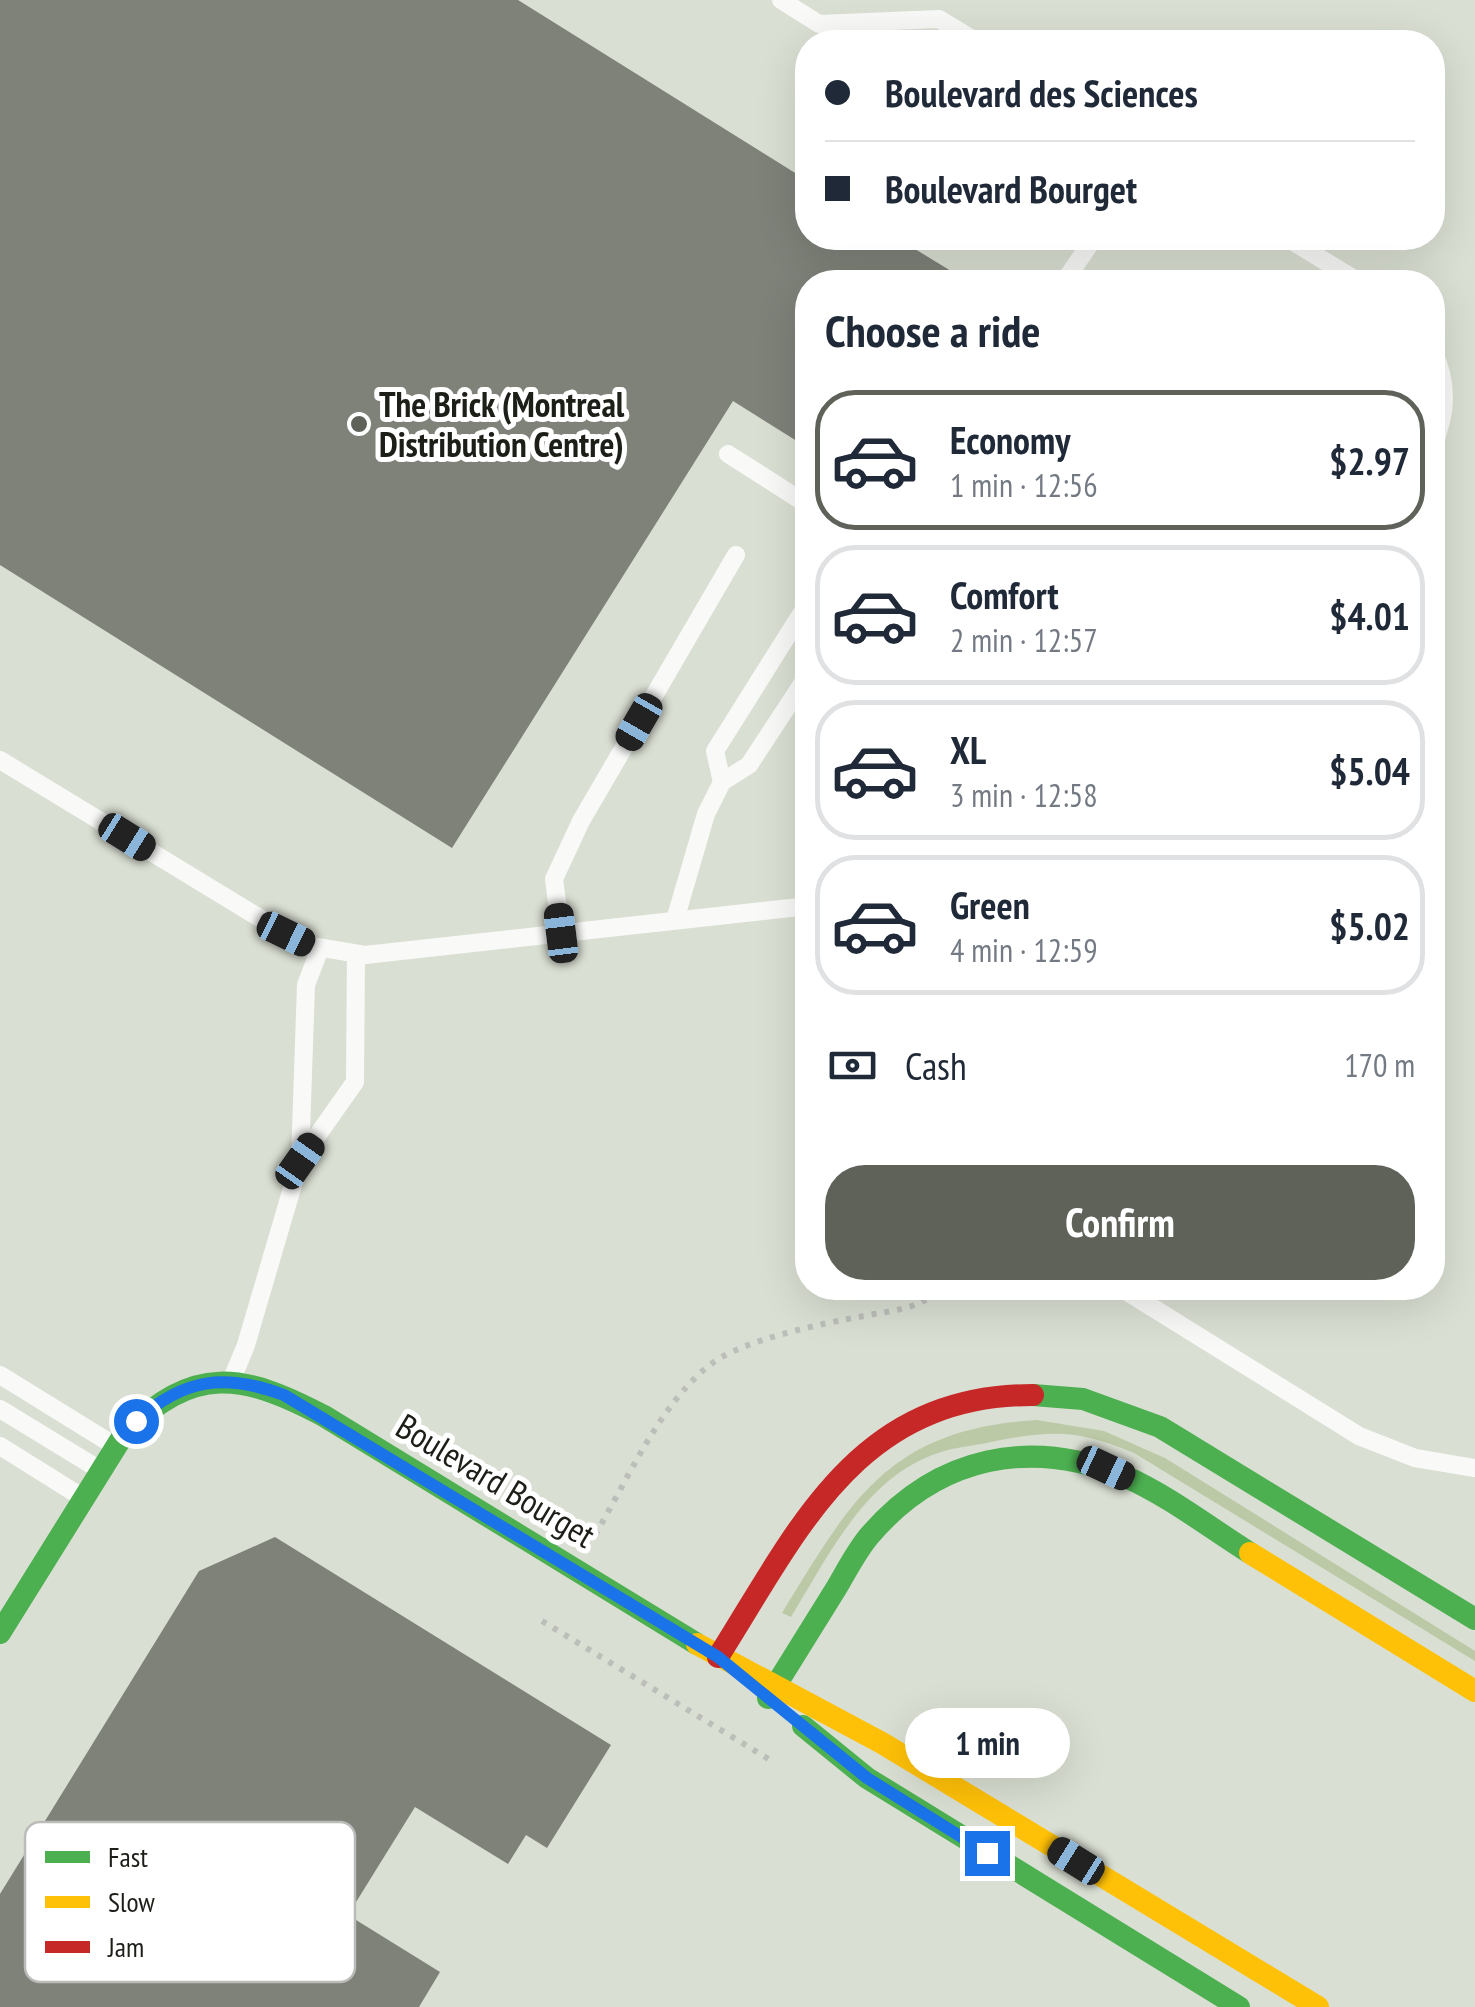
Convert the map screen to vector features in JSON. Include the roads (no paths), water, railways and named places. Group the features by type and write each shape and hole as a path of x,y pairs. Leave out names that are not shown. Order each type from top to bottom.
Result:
{"street":[{"path":"0,1633 100,1470 136,1421 174,1393 231,1380"},
{"name":"Boulevard Bourget","path":"231,1380 284,1395 312,1410 772,1692 882,1743 1318,2007"},
{"path":"718,1657 823,1498 861,1455 908,1424 937,1411 966,1402 1024,1395 1112,1407 1169,1431 1475,1619"},
{"path":"772,1692 859,1550 888,1516 942,1476 994,1457 1027,1454 1082,1462 1130,1480 1475,1692"},
{"name":"Boulevard Bourget","path":"772,1692 867,1778 1238,2007"}],"lane":[{"path":"781,0 819,24 939,18 958,30"},
{"path":"1307,250 1339,270"},
{"path":"728,454 795,498"},
{"path":"561,933 554,878 581,821 736,555"},
{"path":"722,782 714,751 795,623"},
{"path":"675,920 706,814 722,782 749,766 795,695"},
{"path":"0,760 286,934 320,948 356,954 795,907"},
{"path":"231,1380 246,1345 300,1161 306,985 320,948"},
{"path":"300,1161 355,1082 356,954"},
{"path":"1140,1300 1358,1436 1415,1458 1475,1468"},
{"path":"0,1375 116,1447"},
{"path":"0,1409 100,1470"},
{"path":"0,1446 83,1498"}],"place":[{"name":"The Brick (Montreal Distribution Centre)","path":"359,424"}]}
